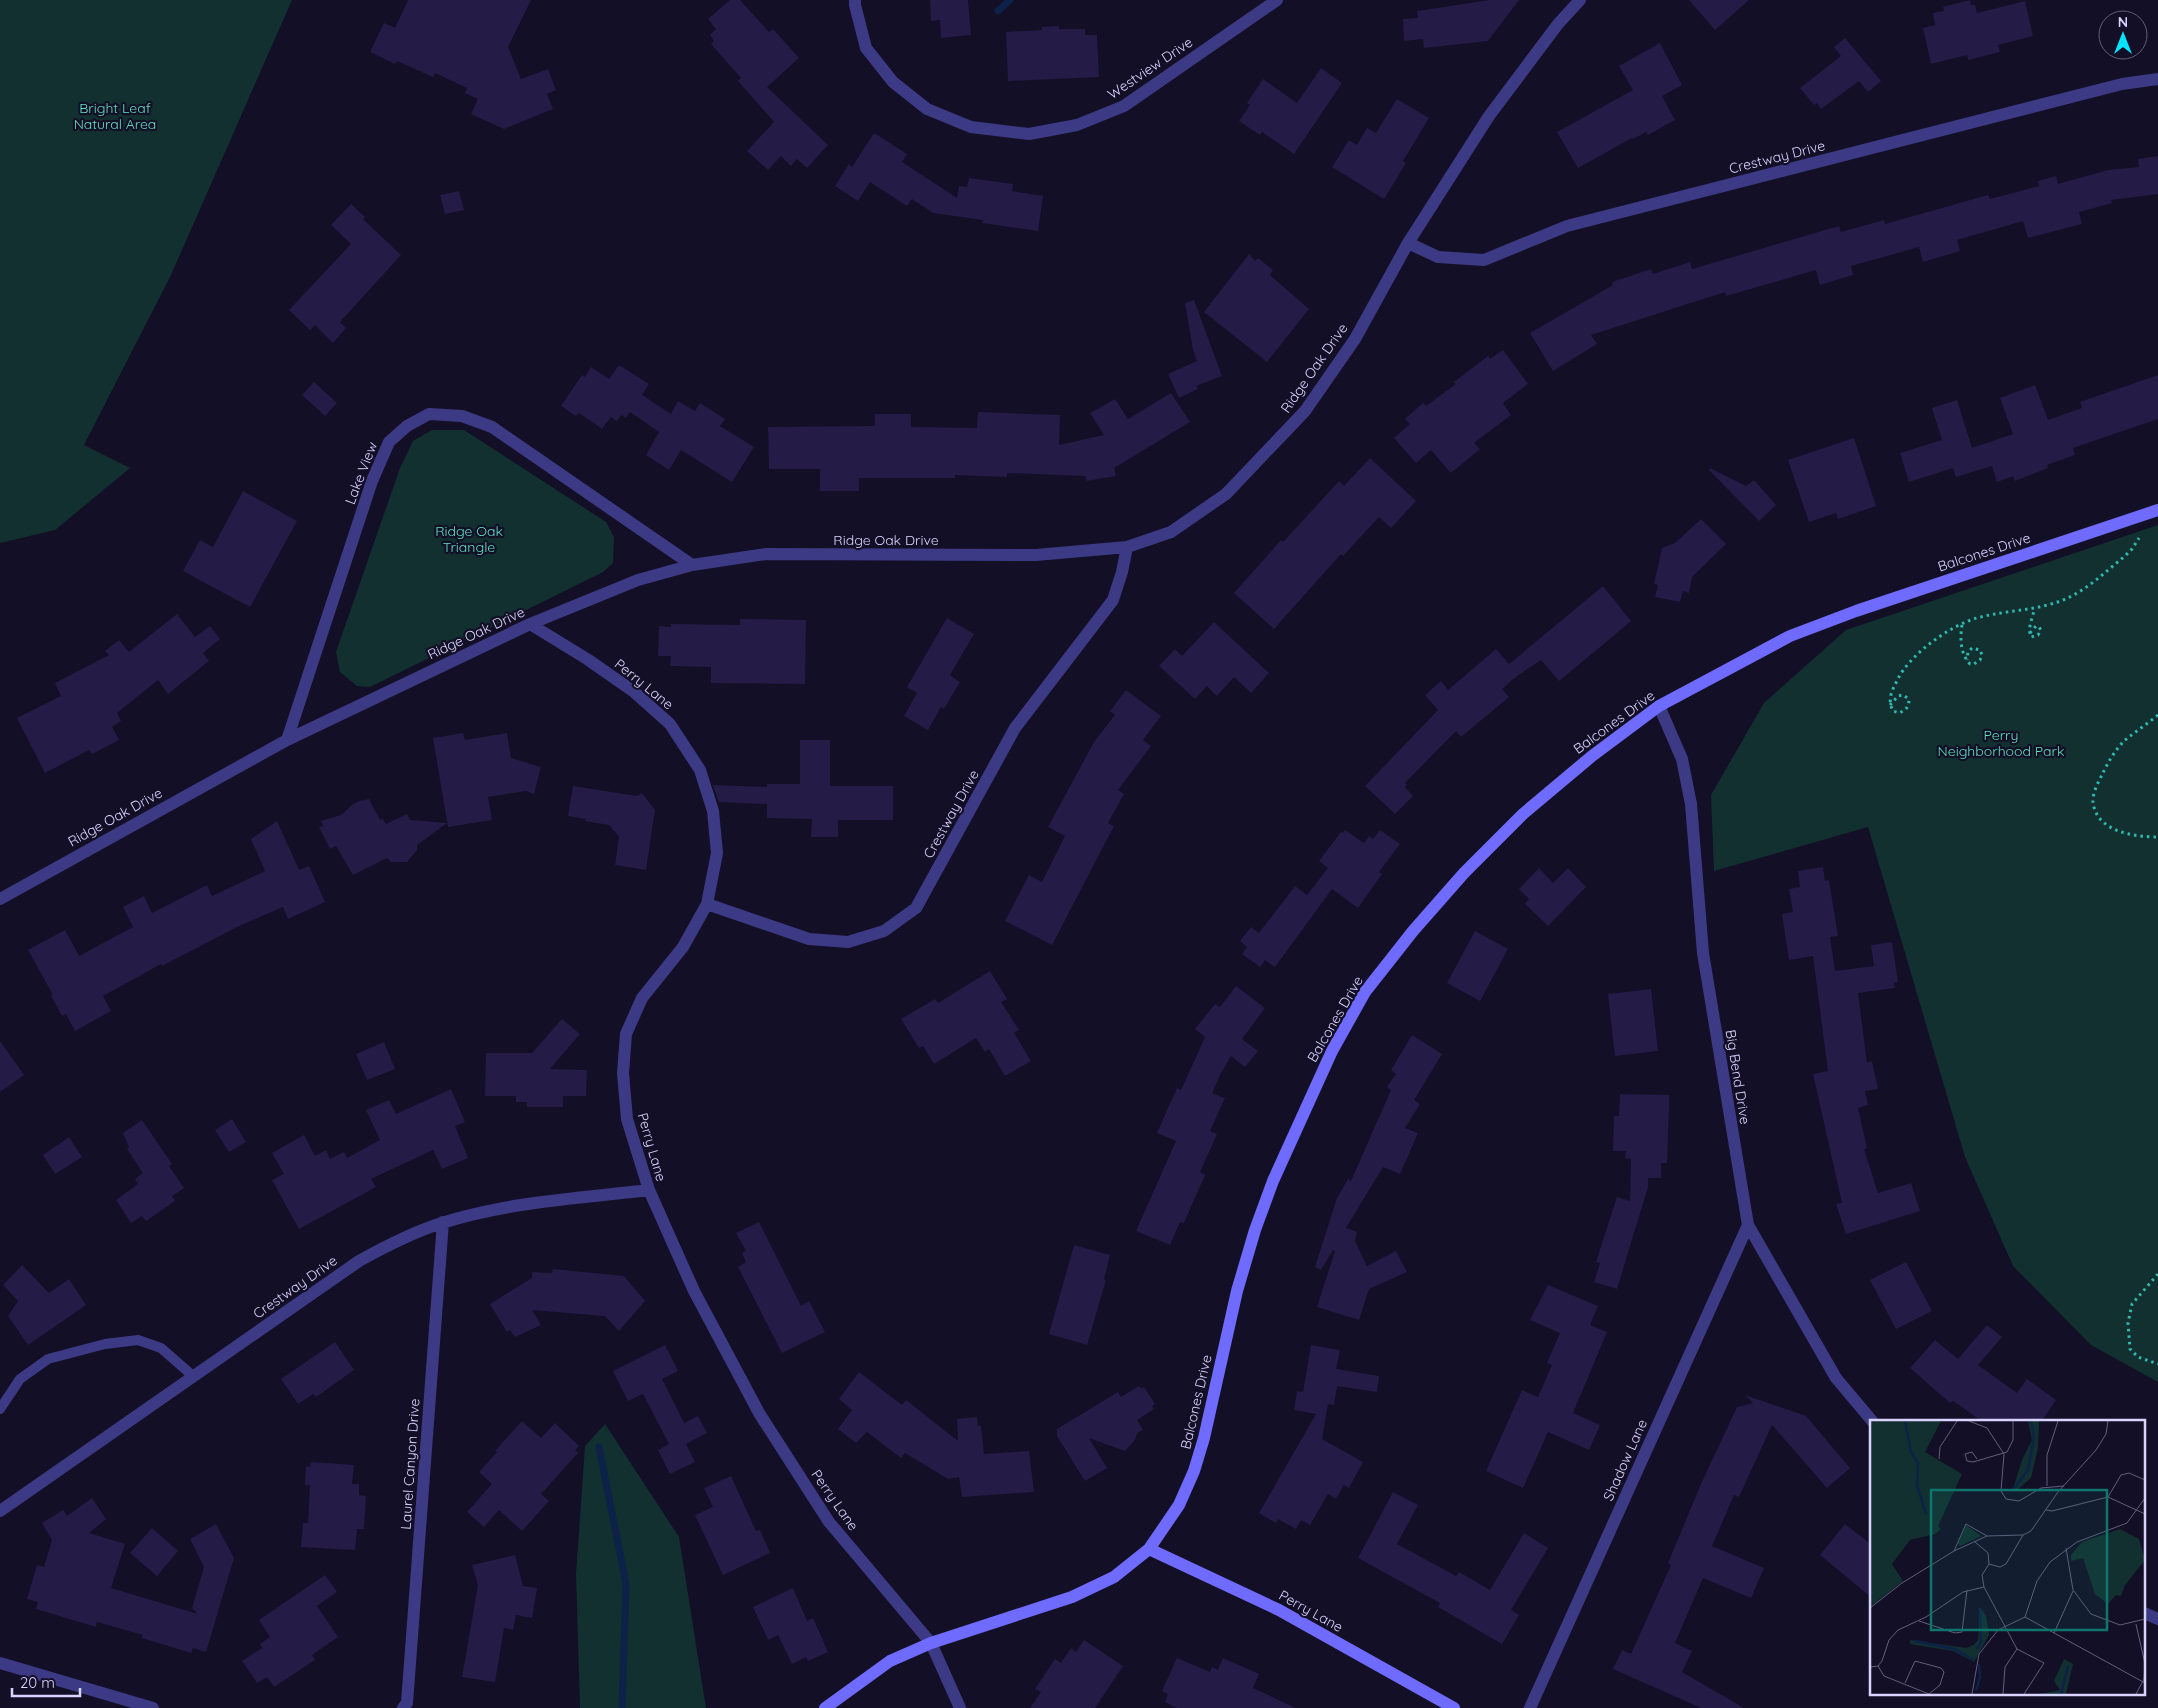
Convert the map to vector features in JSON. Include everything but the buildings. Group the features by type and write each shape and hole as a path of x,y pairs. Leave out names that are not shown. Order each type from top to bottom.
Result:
{"street":[{"name":"Westview Drive","path":"855,0 866,48 893,82 927,109 971,127 1029,134 1078,125 1124,106 1277,0"},
{"name":"Ridge Oak Drive","path":"0,899 287,740 530,624 638,580 692,565 766,554 1036,555 1127,547 1171,532 1226,494 1305,411 1355,339 1408,242 1489,116 1558,24 1580,0"},
{"name":"Crestway Drive","path":"1408,242 1438,257 1484,260 1567,226 2122,84 2158,79"},
{"name":"Lake View","path":"287,740 372,481 385,450 389,442 407,426 429,414 462,416 492,427 692,565"},
{"name":"Balcones Drive","path":"825,1708 887,1663 931,1643 1072,1597 1114,1577 1149,1549 1179,1505 1194,1471 1204,1438 1237,1291 1255,1230 1273,1181 1332,1051 1365,992 1413,931 1464,873 1523,814 1592,756 1659,706 1790,636 1856,610 2158,510"},
{"name":"Crestway Drive","path":"707,904 809,939 848,942 884,931 916,908 1015,728 1113,600 1122,572 1127,547"},
{"name":"Perry Lane","path":"530,624 587,659 633,691 670,724 700,770 713,811 717,853 707,904 683,947 642,998 626,1034 622,1073 627,1118 649,1190 694,1291 759,1413 830,1522 931,1643 960,1708"},
{"name":"Big Bend Drive","path":"1659,706 1682,760 1691,804 1703,953 1748,1225 1836,1378 1871,1420"},
{"name":"Crestway Drive","path":"0,1511 359,1261 398,1240 443,1222 502,1208 649,1190"},
{"name":"Laurel Canyon Drive","path":"404,1708 407,1703 443,1222"},
{"name":"Shadow Lane","path":"1530,1708 1748,1225"},
{"name":"Perry Lane","path":"1149,1549 1279,1610 1454,1708"},
{"path":"2146,1614 2158,1619"},
{"path":"0,1663 153,1708"}],"lane":[{"path":"0,1409 20,1380 48,1359 105,1344 138,1340 162,1348 193,1376"}],"path":[{"path":"1890,705 1898,696 1903,695 1909,699 1909,705 1899,713 1893,711 1890,705 1890,699 1902,672 1927,646 1962,624 1978,618 2034,609 2074,595 2125,556 2132,549 2138,538"},
{"path":"2030,633 2034,609"},
{"path":"1962,624 1961,647 1967,660 1970,664 1978,662 1981,658 1980,650 1972,648 1968,652 1967,660"},
{"path":"2158,715 2124,742 2106,766 2098,781 2093,802 2100,817 2112,828 2134,837 2158,837"},
{"path":"2158,1274 2132,1304 2128,1323 2130,1349 2138,1357 2158,1364"}],"green space":[{"name":"Bright Leaf Natural Area","path":"0,0 292,0 171,275 84,445 130,468 55,530 0,543"},
{"name":"Ridge Oak Triangle","path":"432,430 464,430 606,522 614,537 613,563 603,572 370,687 357,686 340,672 336,652 400,468 413,441"},
{"name":"Perry Neighborhood Park","path":"2158,525 2158,1382 2091,1345 2013,1266 1965,1157 1868,827 1714,871 1711,795 1764,703 1846,630"},
{"path":"605,1424 679,1537 706,1708 580,1708 576,1574 585,1446"}],"waterway":[{"path":"998,11 1010,0"},
{"path":"599,1447 626,1584 622,1708"}]}
